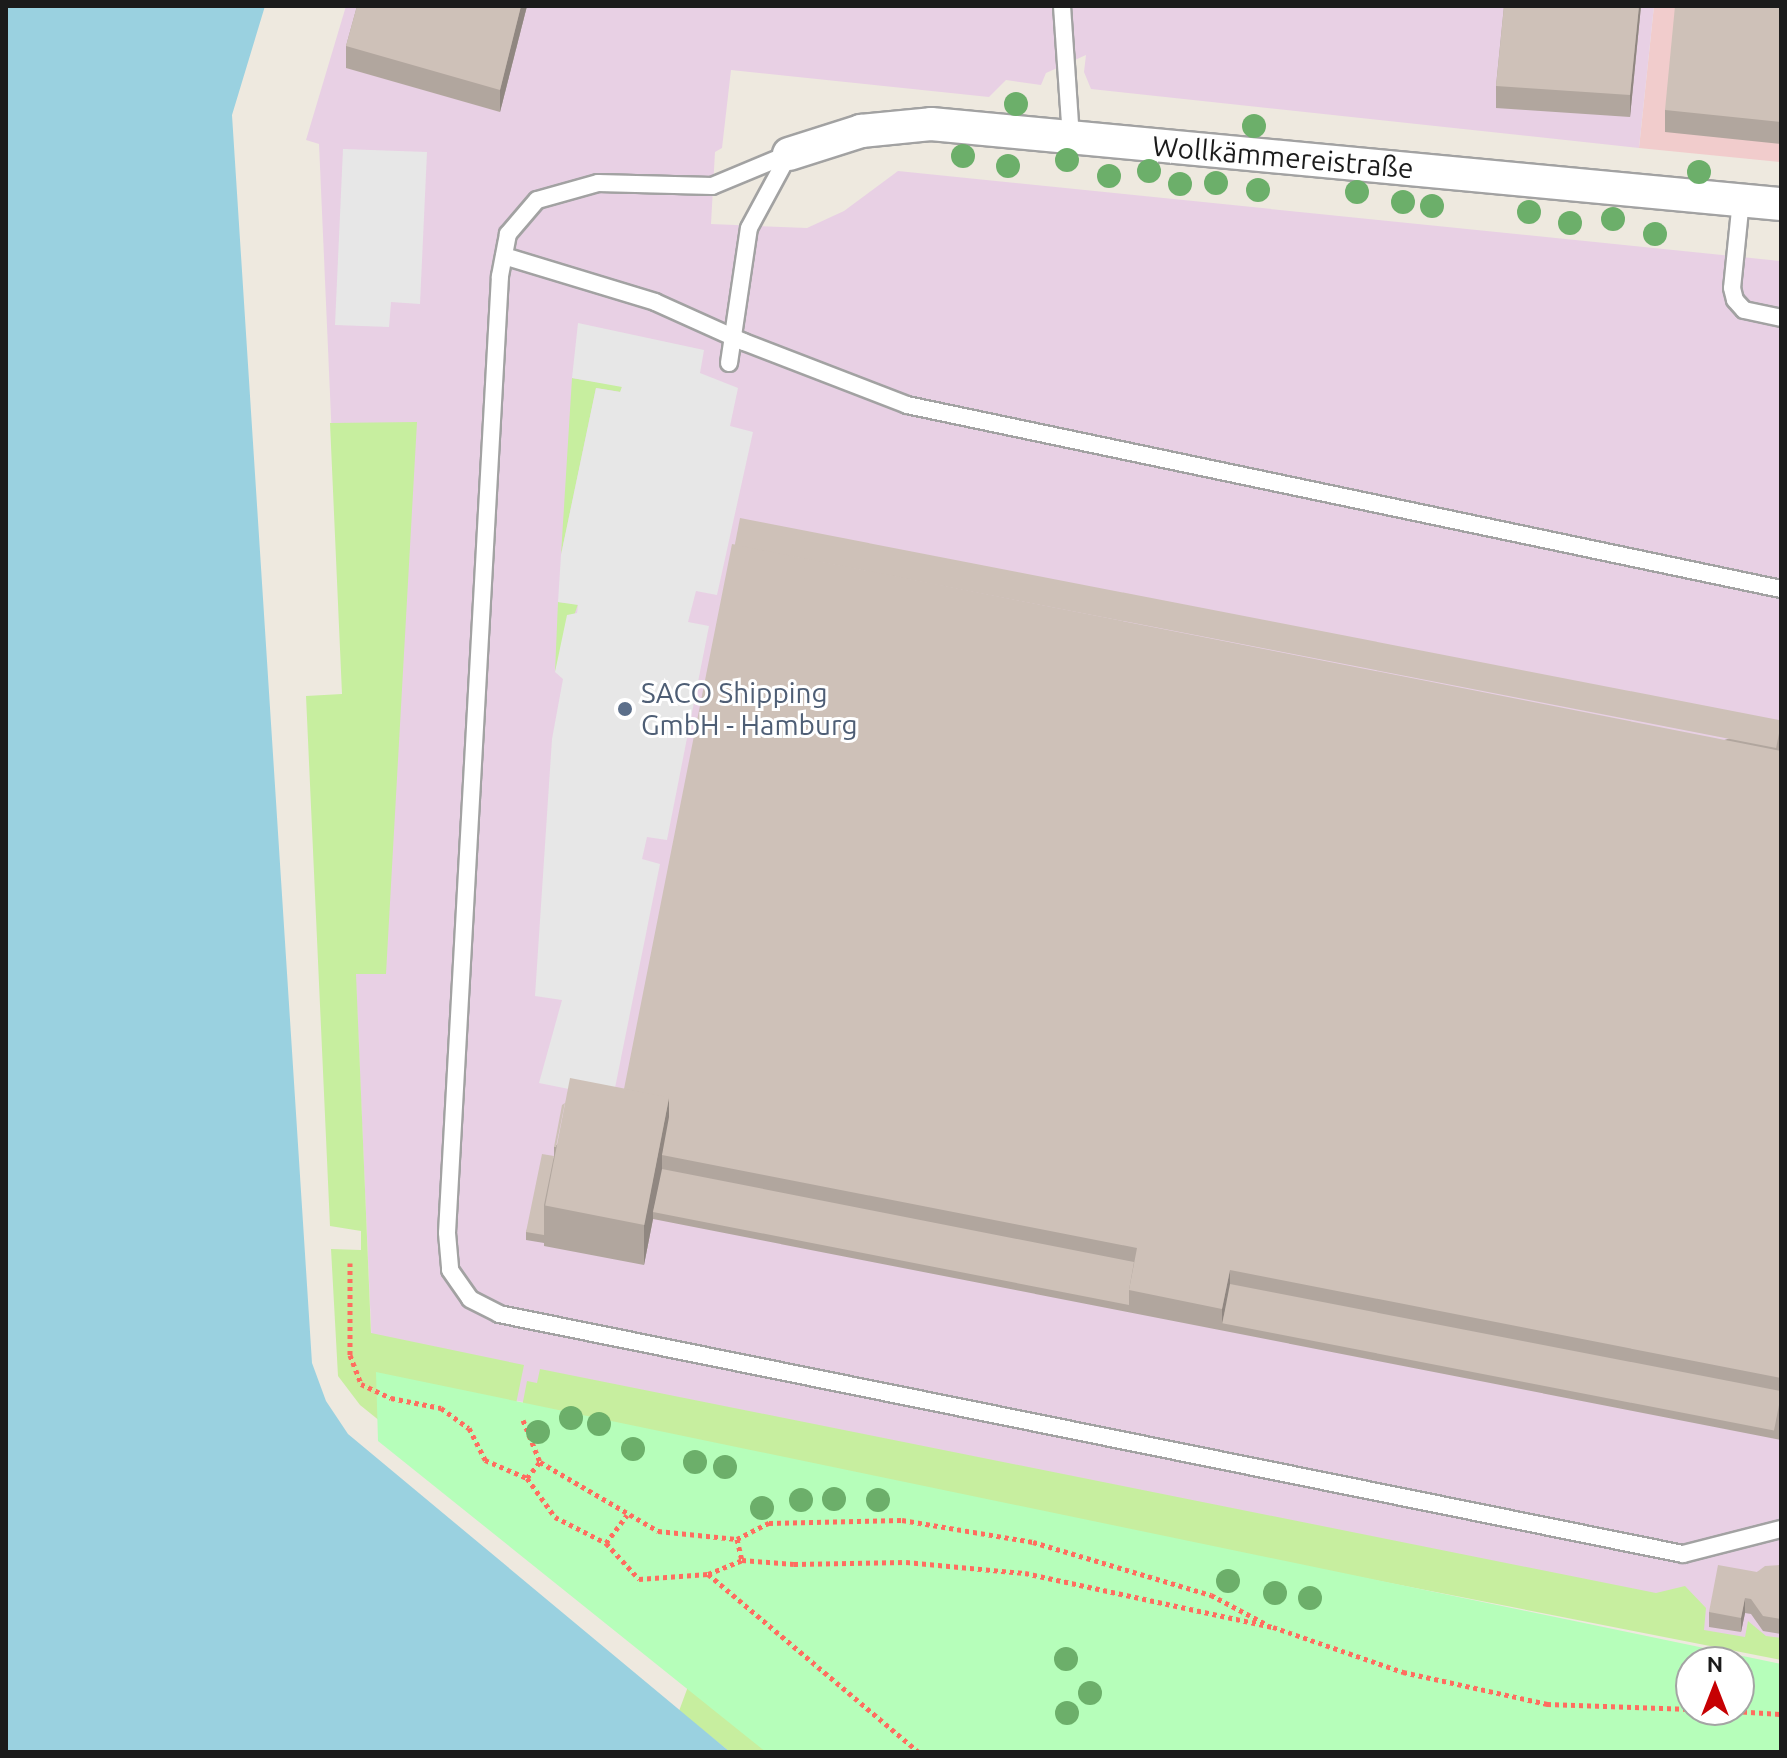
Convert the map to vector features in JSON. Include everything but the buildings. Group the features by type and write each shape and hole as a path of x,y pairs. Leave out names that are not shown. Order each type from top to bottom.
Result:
{"street":[{"name":"Wollkämmereistraße","path":"789,154 861,131 931,124 1781,204"}],"lane":[{"path":"1062,6 1071,137"},
{"path":"789,154 712,186 598,183 537,200 508,234 498,321 447,1233 450,1270 470,1299 499,1314 1683,1554 1781,1529"},
{"path":"729,363 749,228 789,154"},
{"path":"1741,200 1732,288 1735,300 1744,310 1781,318"},
{"path":"504,256 655,302 733,337 907,405 1781,589"}],"path":[{"path":"350,1263 350,1355 361,1384 391,1398 441,1408 469,1428 485,1460 527,1478 555,1517 606,1543 639,1579 708,1574 742,1560 794,1564 906,1562 1025,1573 1273,1627 1403,1672 1547,1704 1675,1708"},
{"path":"523,1420 540,1462 658,1531 737,1539 769,1523 902,1520 1033,1542 1197,1590 1273,1627"},
{"path":"527,1478 540,1462"},
{"path":"606,1543 627,1515"},
{"path":"737,1539 742,1560"},
{"path":"708,1574 919,1752"},
{"path":"1755,1712 1781,1714"}],"shaded area":[{"path":"346,6 1654,6 1639,148 1091,89 1084,72 1086,55 1046,73 1041,85 1006,80 989,97 731,70 722,148 715,152 711,224 807,228 844,211 898,171 1781,261 1781,1654 1755,1649 1755,1646 1741,1646 373,1372 319,144 306,140"},
{"path":"1654,6 1781,6 1781,162 1639,148"},
{"path":"343,149 427,152 420,304 391,302 389,327 335,325"},
{"name":"SACO Shipping GmbH - Hamburg","path":"578,323 704,350 700,373 738,388 730,426 753,432 717,595 696,591 688,622 709,626 667,840 647,837 642,859 660,864 615,1088 594,1094 539,1083 562,1000 535,996 552,739 563,679 555,672 567,615 577,613 578,605 558,602 561,555 596,388 620,392 622,387 572,378"}],"green space":[{"path":"572,378 622,386 621,392 596,388 561,555"},
{"path":"417,422 386,974 356,974 371,1333 524,1365 516,1404 892,1752 730,1752 679,1711 693,1673 360,1405 338,1376 331,1249 361,1250 361,1231 330,1226 306,696 342,694 330,423"},
{"path":"558,602 578,604 555,672"},
{"path":"540,1369 1656,1593 1685,1586 1706,1608 1704,1630 1745,1637 1748,1621 1766,1636 1781,1638 1781,1660 1755,1655 1755,1646 1710,1646 521,1412 527,1381 537,1383"},
{"path":"376,1372 1694,1646 1675,1646 1675,1726 1755,1726 1755,1659 1781,1664 1781,1752 766,1752 378,1441"}],"water":[{"path":"6,6 265,6 232,115 312,1363 326,1401 348,1434 730,1752 6,1752"}],"place":[{"name":"SACO Shipping GmbH - Hamburg","path":"625,709"}]}
